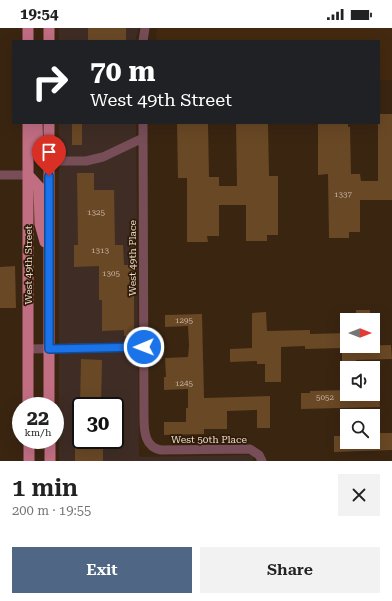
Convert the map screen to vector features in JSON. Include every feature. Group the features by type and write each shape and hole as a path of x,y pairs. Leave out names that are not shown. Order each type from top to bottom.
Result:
{"main road":[{"path":"28,28 28,40"},
{"path":"49,28 49,40"},
{"name":"West 49th Street","path":"28,124 28,397"},
{"path":"37,124 38,148 49,160"},
{"name":"West 49th Street","path":"49,124 50,397"},
{"path":"28,175 39,187 40,224 49,260"},
{"path":"29,449 29,461"},
{"path":"50,449 50,461"}],"street":[{"path":"143,40 145,28"},
{"name":"West 49th Place","path":"143,124 144,432 146,438 152,446"},
{"path":"49,160 86,161 103,157 143,138"},
{"path":"0,175 28,175"},
{"path":"28,349 144,347"},
{"name":"West 50th Place","path":"152,446 161,450 246,448 256,452 262,461"}],"shaded area":[{"path":"59,28 139,28 135,40 59,40"},
{"path":"157,28 392,28 392,80 380,80 380,40 156,40"},
{"path":"59,124 136,124 139,457 253,455 253,461 59,461 59,449 64,449 64,397 59,397"}],"building":[{"path":"88,28 126,28 126,40 88,40"},
{"path":"380,114 392,114 392,200 360,200 360,232 349,232 349,238 329,238 328,174 318,175 318,124 348,124 348,127 350,127 351,174 360,174 361,181 378,181 378,124 380,124"},
{"path":"72,124 82,124 82,145 72,145"},
{"path":"177,124 208,124 209,177 219,177 219,186 237,186 236,124 268,124 269,176 278,176 278,235 267,235 267,241 246,241 246,205 219,205 219,236 207,236 208,242 187,242 187,178 178,178"},
{"path":"77,173 94,173 94,190 114,190 115,245 123,245 124,265 134,265 134,336 124,336 124,330 102,331 102,300 99,300 99,266 74,267 74,245 78,245"},
{"path":"15,266 16,308 0,308 0,267"},
{"path":"356,310 370,310 370,313 356,313"},
{"path":"266,312 267,331 310,330 310,334 340,333 340,348 305,349 305,346 281,347 281,382 265,382 265,364 257,364 257,361 230,362 230,349 252,348 252,313"},
{"path":"202,314 204,398 270,396 270,428 257,428 257,410 227,411 227,429 204,429 204,434 164,435 164,422 186,422 186,408 188,408 188,389 164,390 164,377 166,377 165,358 188,357 189,346 188,326 165,327 165,315"},
{"path":"380,345 391,345 392,359 342,361 342,353 380,353"},
{"path":"81,359 102,360 101,397 80,397"},
{"path":"340,390 340,401 380,401 380,407 301,409 301,393 310,393 310,391"},
{"path":"380,433 392,433 392,450 334,452 334,436 340,436 340,449 380,449"},
{"path":"75,449 103,449 103,461 75,461"}],"route":[{"path":"49,176 49,349 144,347"}]}
